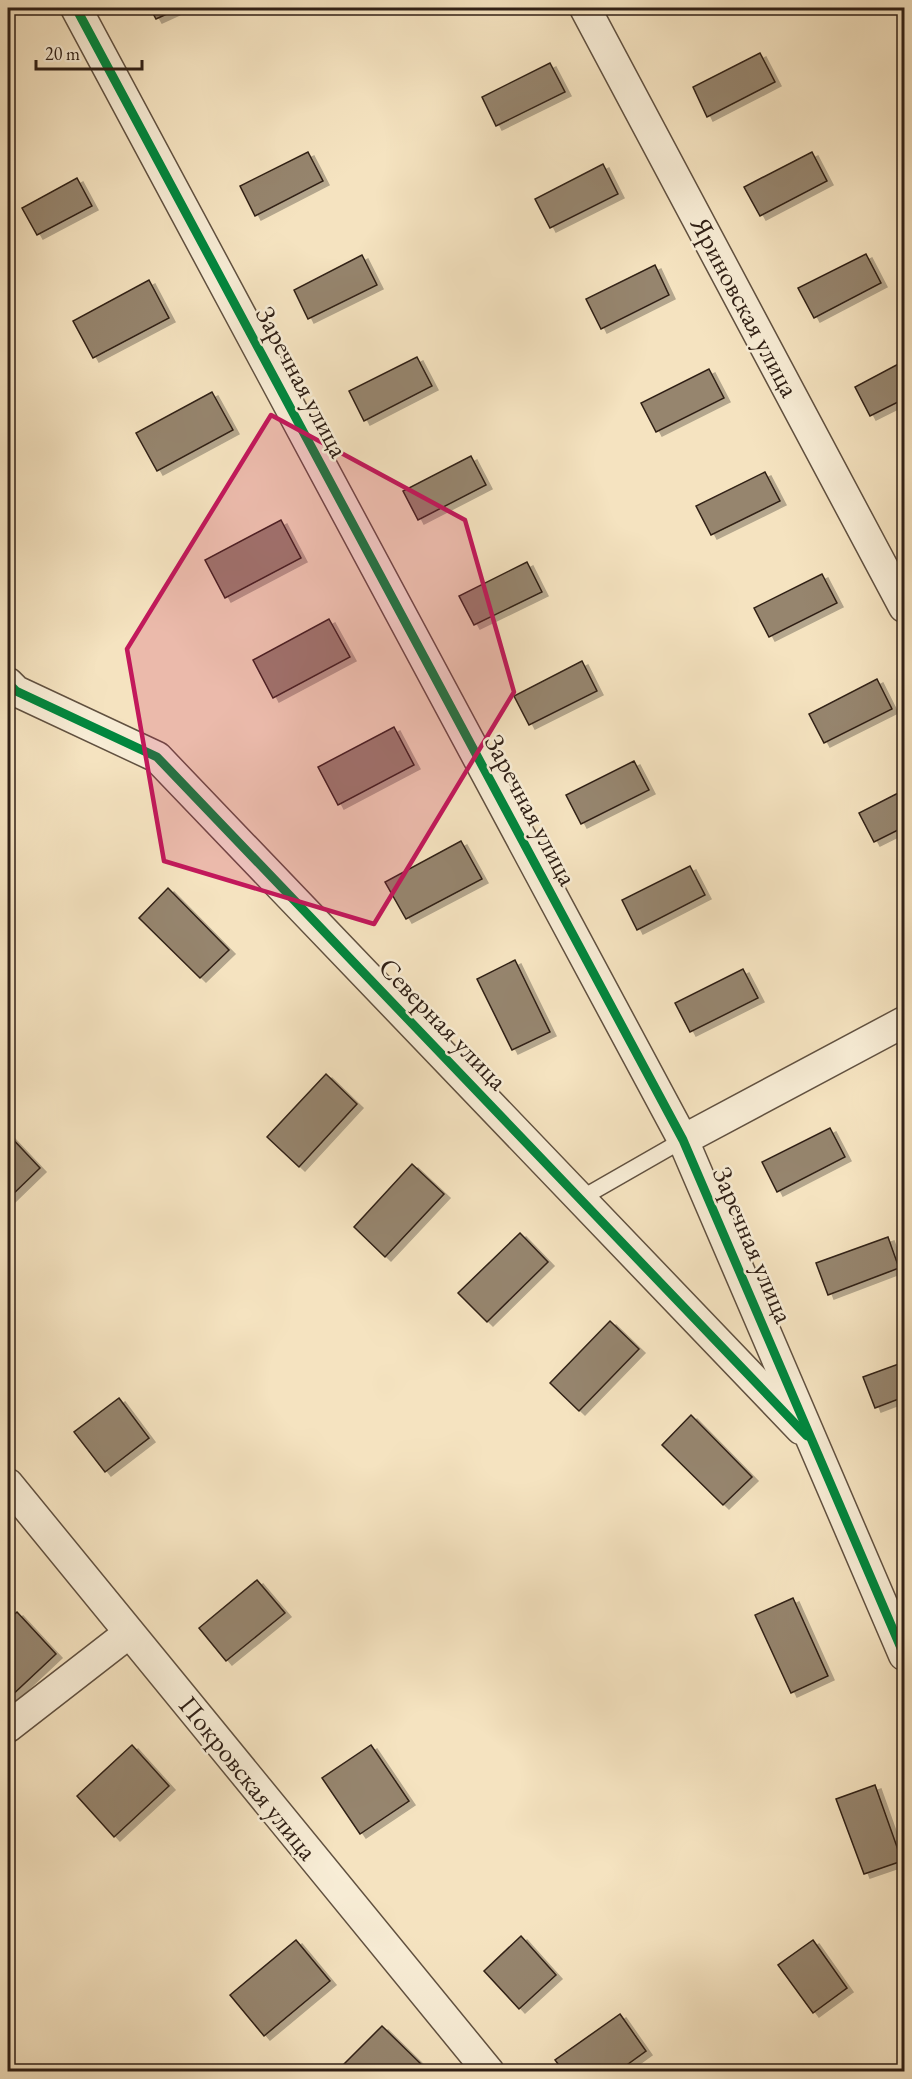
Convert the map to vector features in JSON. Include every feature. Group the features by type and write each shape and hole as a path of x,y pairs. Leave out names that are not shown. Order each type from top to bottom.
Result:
{"street":[{"name":"Заречная улица","path":"76,8 683,1140 904,1655"},
{"name":"Яриновская улица","path":"585,8 904,607"},
{"name":"Северная улица","path":"8,683 16,691 157,757 813,1442"},
{"path":"683,1140 904,1022"},
{"name":"Покровская улица","path":"8,1484 489,2072"},
{"path":"8,1727 129,1633"}],"lane":[{"path":"580,1199 683,1140"}],"highlighted area":[{"path":"271,415 465,520 514,692 374,924 164,861 127,649"}],"building":[{"path":"150,8 180,8 156,19"},
{"path":"896,8 904,8 904,23"},
{"path":"760,53 775,82 707,117 693,87"},
{"path":"550,63 565,92 496,126 482,97"},
{"path":"308,152 323,181 255,216 240,186"},
{"path":"812,152 827,181 760,216 744,187"},
{"path":"603,164 618,194 550,228 535,199"},
{"path":"77,178 92,206 37,235 22,208"},
{"path":"866,254 881,283 814,318 798,288"},
{"path":"362,255 377,285 308,319 294,290"},
{"path":"655,265 669,295 601,329 586,299"},
{"path":"149,280 169,318 93,358 73,321"},
{"path":"417,357 432,386 364,421 349,391"},
{"path":"904,361 904,399 870,416 855,387"},
{"path":"709,369 724,398 656,432 641,403"},
{"path":"212,392 233,430 157,471 136,433"},
{"path":"471,456 486,485 418,520 403,491"},
{"path":"765,472 780,501 711,535 696,506"},
{"path":"281,520 301,558 225,598 205,560"},
{"path":"527,562 542,592 474,625 459,596"},
{"path":"822,574 837,603 769,637 754,608"},
{"path":"329,619 350,657 273,698 253,660"},
{"path":"582,661 597,691 529,725 514,696"},
{"path":"877,679 892,709 824,743 809,714"},
{"path":"394,727 414,765 338,805 318,767"},
{"path":"634,761 649,790 581,824 566,795"},
{"path":"904,790 904,827 874,842 859,813"},
{"path":"461,841 482,879 406,919 385,882"},
{"path":"690,866 705,895 637,930 622,900"},
{"path":"168,888 229,950 200,978 139,918"},
{"path":"515,960 550,1032 512,1050 477,979"},
{"path":"743,969 758,998 690,1032 675,1003"},
{"path":"326,1074 357,1104 299,1167 267,1137"},
{"path":"830,1128 845,1157 777,1192 762,1162"},
{"path":"8,1134 40,1168 8,1199"},
{"path":"412,1164 444,1194 385,1257 354,1227"},
{"path":"520,1233 548,1262 487,1322 458,1293"},
{"path":"888,1237 899,1268 828,1295 816,1263"},
{"path":"610,1321 639,1349 579,1411 550,1383"},
{"path":"904,1362 904,1397 875,1408 863,1377"},
{"path":"119,1398 149,1438 105,1472 74,1432"},
{"path":"691,1415 752,1477 723,1505 662,1445"},
{"path":"257,1580 285,1613 226,1661 199,1628"},
{"path":"793,1598 828,1676 791,1693 755,1615"},
{"path":"17,1612 56,1654 8,1699 8,1620"},
{"path":"132,1745 169,1786 114,1837 77,1796"},
{"path":"371,1745 409,1801 360,1834 322,1778"},
{"path":"875,1785 902,1861 864,1874 836,1799"},
{"path":"521,1936 556,1975 519,2009 484,1971"},
{"path":"296,1940 330,1981 264,2036 230,1995"},
{"path":"813,1940 847,1988 813,2013 778,1965"},
{"path":"620,2014 646,2051 617,2072 564,2072 555,2060"},
{"path":"382,2026 422,2065 416,2072 336,2072"}],"cycle path":[{"path":"76,8 683,1140 904,1655"},
{"path":"8,683 16,691 157,757 807,1436"}]}
